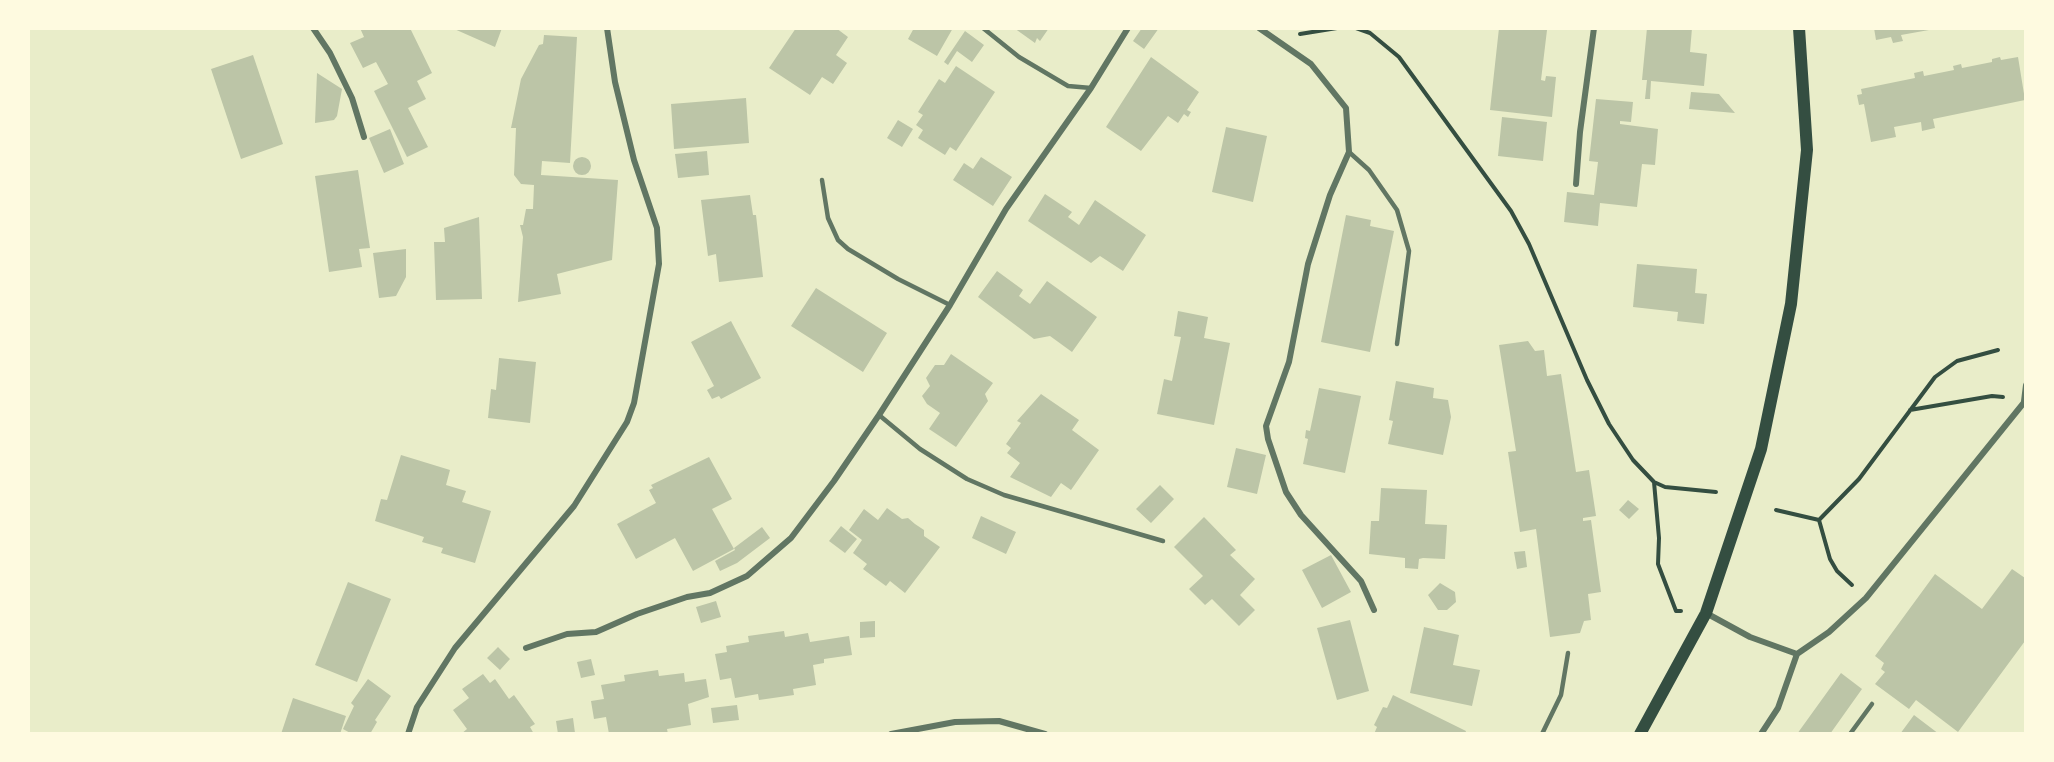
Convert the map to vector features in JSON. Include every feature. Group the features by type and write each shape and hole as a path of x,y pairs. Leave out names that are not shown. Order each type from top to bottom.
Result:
{"main road":[{"path":"1640,734 1706,613 1761,449 1791,304 1807,150 1799,28"}],"street":[{"path":"313,28 330,53 352,98 364,137"},
{"path":"408,734 417,707 455,648 574,506 627,422 634,403 646,346 659,255 657,228 634,160 615,82 607,28"},
{"path":"526,648 567,634 596,632 637,614 687,597 710,593 747,576 790,538 834,481 879,414 950,305 1006,209 1091,88 1128,28"},
{"path":"1576,184 1580,132 1594,28"},
{"path":"1260,29 1311,64 1346,108 1349,152 1330,195 1308,264 1289,362 1266,426 1275,465 1286,492 1300,515 1361,581 1374,610"},
{"path":"1761,734 1778,708 1797,654 1829,632 1866,598 2025,400 2025,385"},
{"path":"1706,613 1750,637 1797,654"},
{"path":"891,734 955,722 999,721 1045,734"}],"lane":[{"path":"983,28 1019,57 1068,86 1091,88"},
{"path":"1349,152 1369,170 1397,210 1409,251 1397,344"},
{"path":"822,180 828,218 838,240 848,249 898,279 950,305"},
{"path":"879,414 920,449 967,479 1068,515 1164,541"},
{"path":"1542,734 1561,695 1568,653"},
{"path":"1850,734 1872,704"}],"path":[{"path":"1280,41 1300,34 1337,28"},
{"path":"1356,28 1370,33 1399,57 1511,211 1529,244 1587,380 1609,424 1633,460 1654,482 1665,487 1716,492"},
{"path":"1819,520 1859,479 1908,410 1935,377 1957,361 1998,350"},
{"path":"1908,410 1992,396 2003,398"},
{"path":"1654,482 1659,538 1658,564 1676,611 1706,613"},
{"path":"1776,510 1819,520"},
{"path":"1819,520 1830,559 1837,571 1866,598"}],"building":[{"path":"360,28 410,28 432,73 417,81 426,99 408,108 428,147 407,157 374,91 388,84 376,62 363,68 350,43 364,37"},
{"path":"452,28 502,28 495,47"},
{"path":"796,28 836,28 848,37 836,55 847,63 833,84 822,77 810,95 769,68"},
{"path":"914,28 953,28 937,56 908,39"},
{"path":"1014,28 1049,28 1040,41 1037,38 1035,43"},
{"path":"1142,28 1159,28 1144,49 1133,41"},
{"path":"1499,28 1547,30 1541,80 1545,81 1546,76 1556,77 1552,117 1490,110"},
{"path":"1647,28 1692,28 1690,52 1707,54 1704,86 1651,81 1650,99 1645,99 1647,80 1642,80"},
{"path":"1874,28 1928,28 1929,30 1901,35 1903,41 1893,43 1891,37 1876,40"},
{"path":"965,31 984,45 972,62 957,51 948,65 944,62"},
{"path":"544,35 577,37 570,163 542,161 541,175 618,180 612,260 557,274 561,294 518,302 523,237 520,225 523,225 526,209 533,209 534,185 521,184 514,175 516,128 511,128 521,79 539,45 543,44"},
{"path":"253,55 283,144 241,159 211,69"},
{"path":"1151,57 1199,92 1187,110 1191,112 1188,117 1184,114 1178,123 1168,116 1141,151 1106,127"},
{"path":"2000,57 2001,60 2018,57 2025,100 1933,119 1935,128 1922,131 1921,122 1894,127 1896,137 1871,142 1864,104 1859,105 1857,95 1862,94 1861,89 1915,78 1914,73 1923,71 1924,76 1954,70 1953,66 1961,64 1962,68 1992,62 1992,59"},
{"path":"956,66 995,92 956,151 950,147 945,155 918,138 923,130 916,125 923,115 918,112 939,79 945,83"},
{"path":"317,73 342,89 337,116 334,120 315,123"},
{"path":"1691,92 1719,94 1735,113 1689,109"},
{"path":"746,98 749,143 674,149 671,104"},
{"path":"1596,99 1633,102 1631,122 1620,121 1620,124 1658,129 1655,165 1642,164 1637,207 1600,203 1598,226 1564,222 1567,192 1594,195 1598,162 1589,161"},
{"path":"1502,117 1547,122 1543,161 1498,156"},
{"path":"898,120 913,129 902,147 887,138"},
{"path":"1226,127 1267,136 1253,202 1212,192"},
{"path":"390,129 404,164 384,173 369,138"},
{"path":"707,151 709,175 678,178 675,154"},
{"path":"582,157 588,160 591,166 588,172 582,175 576,172 573,166 576,160"},
{"path":"981,157 1012,177 993,206 953,180 964,163 973,169"},
{"path":"358,170 370,248 359,249 362,267 329,272 315,176"},
{"path":"1045,194 1072,212 1068,217 1079,225 1095,200 1146,235 1123,271 1100,256 1091,263 1028,221"},
{"path":"750,195 753,215 756,215 763,277 719,282 716,254 708,256 701,200"},
{"path":"1346,215 1371,220 1370,226 1394,231 1370,352 1321,342"},
{"path":"479,217 482,299 436,300 434,242 445,242 444,228"},
{"path":"406,249 406,277 396,296 379,298 373,253"},
{"path":"1637,264 1697,269 1695,293 1707,294 1704,324 1677,321 1678,312 1633,307"},
{"path":"997,271 1023,290 1019,296 1030,304 1047,281 1097,317 1072,352 1050,336 1034,339 978,297"},
{"path":"816,288 887,333 863,372 791,326"},
{"path":"1178,311 1208,317 1204,338 1230,343 1214,425 1157,414 1164,379 1172,381 1181,337 1174,336"},
{"path":"731,321 761,378 721,399 719,396 712,399 707,390 714,386 691,342"},
{"path":"1528,341 1535,351 1544,350 1547,376 1561,374 1576,472 1589,470 1596,516 1583,518 1583,521 1591,520 1601,592 1588,594 1591,620 1584,621 1580,633 1550,637 1536,529 1520,532 1508,452 1516,451 1499,345"},
{"path":"951,354 993,383 985,394 988,401 956,447 929,429 940,413 927,404 922,396 930,386 926,378 935,365 944,365"},
{"path":"499,358 536,362 530,423 488,418 491,389 496,390"},
{"path":"1396,381 1434,388 1433,398 1448,400 1451,417 1443,455 1388,444 1393,421 1389,420"},
{"path":"1319,388 1361,396 1345,473 1303,464 1308,439 1305,438 1306,430 1310,431"},
{"path":"1041,394 1079,420 1072,430 1099,450 1071,490 1061,483 1051,497 1010,477 1020,463 1007,453 1011,448 1006,444 1021,423 1017,421"},
{"path":"1236,448 1266,455 1257,494 1227,487"},
{"path":"401,455 450,470 446,485 466,491 462,502 491,511 475,563 441,553 443,548 422,542 424,537 375,521 381,499 387,500"},
{"path":"709,457 732,499 712,509 734,549 693,571 675,538 636,559 617,524 656,503 649,490 653,488 651,485"},
{"path":"1160,485 1174,499 1151,523 1136,509"},
{"path":"1381,488 1427,490 1425,524 1447,525 1445,559 1419,559 1418,569 1405,568 1405,558 1369,554 1371,521 1379,521"},
{"path":"1628,500 1639,509 1629,519 1619,510"},
{"path":"887,508 902,519 908,518 924,530 924,536 940,547 905,593 890,581 886,586 863,569 867,564 853,553 862,540 849,530 864,509 878,520"},
{"path":"981,516 1016,532 1006,554 972,538"},
{"path":"1204,517 1236,550 1230,555 1255,579 1240,595 1255,610 1239,626 1212,599 1205,605 1189,589 1203,576 1174,547"},
{"path":"841,526 857,539 845,553 829,541"},
{"path":"762,527 770,538 737,563 720,571 715,561 735,550 734,548"},
{"path":"1525,551 1527,567 1517,569 1514,552"},
{"path":"1331,555 1351,592 1322,608 1302,570"},
{"path":"2012,569 2025,578 2025,641 1958,732 1916,700 1909,709 1875,684 1885,672 1881,669 1884,663 1875,656 1935,574 1982,609"},
{"path":"348,582 391,599 357,682 315,665"},
{"path":"1440,583 1455,592 1456,602 1447,610 1438,610 1428,595"},
{"path":"716,601 721,617 701,623 696,607"},
{"path":"1350,620 1369,691 1337,700 1317,628"},
{"path":"875,621 875,637 860,638 860,622"},
{"path":"1424,627 1459,635 1453,665 1480,670 1472,706 1410,693"},
{"path":"784,631 785,637 808,633 810,642 849,636 852,655 824,659 824,663 813,665 816,685 793,689 794,695 759,700 758,694 735,698 731,678 720,680 715,654 727,652 726,646 749,642 748,636"},
{"path":"498,647 510,659 500,670 487,658"},
{"path":"591,659 595,675 581,678 577,662"},
{"path":"658,670 659,676 684,673 685,682 706,679 709,697 688,704 691,725 667,729 668,734 609,734 606,717 594,719 591,701 604,699 601,685 625,681 624,675"},
{"path":"1841,673 1862,689 1830,734 1797,734"},
{"path":"483,674 490,683 495,679 509,699 514,695 535,724 530,727 534,734 461,734 467,729 453,710 469,698 462,689"},
{"path":"368,679 391,696 375,720 377,722 370,734 352,734 343,729 354,706 351,703"},
{"path":"1393,695 1466,731 1465,734 1374,734 1377,727 1374,725 1383,707 1387,708"},
{"path":"293,698 346,716 340,734 281,734"},
{"path":"737,705 739,720 713,723 711,708"},
{"path":"1914,715 1939,734 1900,734"},
{"path":"573,718 575,733 558,734 556,721"}]}
